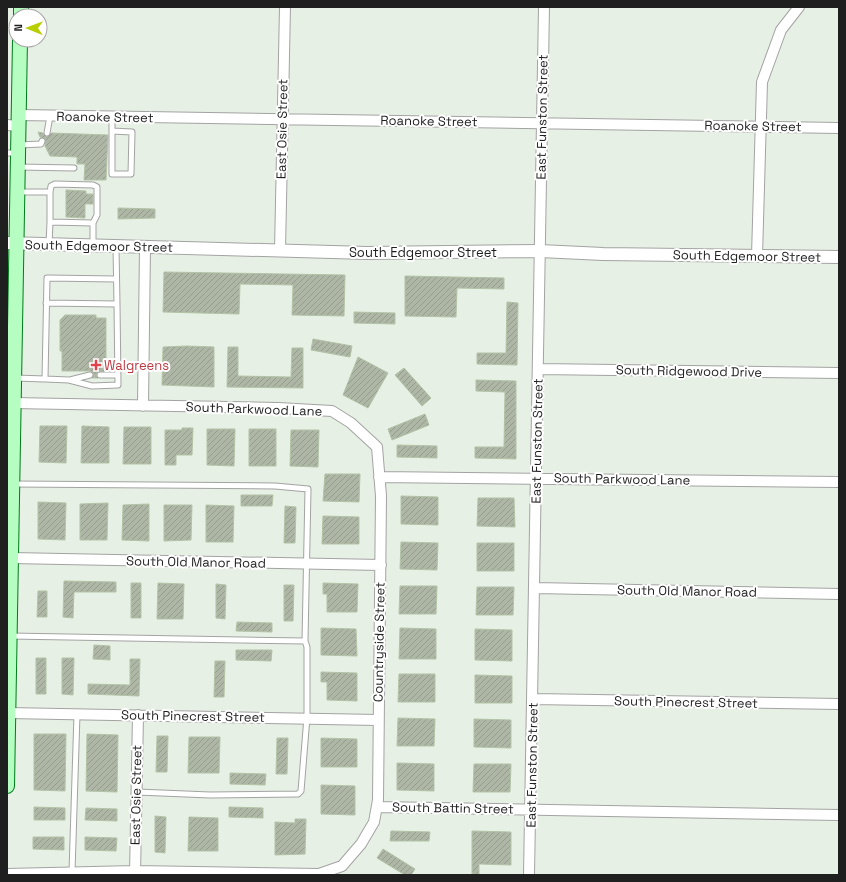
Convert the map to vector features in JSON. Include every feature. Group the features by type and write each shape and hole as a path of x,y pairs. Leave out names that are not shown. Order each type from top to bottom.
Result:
{"main road":[{"path":"7,786 8,636 11,558 9,506 12,484 10,424 14,378 11,310 13,292 12,244 17,192 15,122 20,48"}],"street":[{"name":"East Osie Street","path":"280,250 285,7"},
{"name":"East Funston Street","path":"530,875 544,7"},
{"path":"757,256 759,126 762,82 781,30 799,7"},
{"name":"Roanoke Street","path":"15,122 50,116 839,128"},
{"name":"South Edgemoor Street","path":"12,244 367,252 540,251 603,254 839,257"},
{"path":"143,406 145,247"},
{"name":"South Ridgewood Drive","path":"539,369 839,373"},
{"name":"South Parkwood Lane","path":"13,403 278,408 332,411 351,423 377,447 379,477 839,482"},
{"name":"Countryside Street","path":"377,807 381,565 381,496 379,477"},
{"name":"South Old Manor Road","path":"11,558 381,565"},
{"name":"South Old Manor Road","path":"535,588 839,594"},
{"name":"South Pinecrest Street","path":"533,699 839,704"},
{"name":"South Pinecrest Street","path":"8,713 307,717 378,720"},
{"name":"East Osie Street","path":"135,873 138,715"},
{"name":"South Battin Street","path":"7,874 48,874 72,872 319,874 342,866 361,844 374,822 377,807 839,815"}],"lane":[{"path":"47,133 50,116"},
{"path":"112,117 112,131 112,174 131,174 132,132 112,131"},
{"path":"15,155 41,144 42,141"},
{"path":"15,155 74,168"},
{"path":"49,245 50,192 51,186 55,184 97,187 97,214 93,223 93,246"},
{"path":"17,192 50,192"},
{"path":"50,222 93,223"},
{"path":"69,380 92,386 116,385 119,382 116,247"},
{"path":"45,380 46,279 116,279"},
{"path":"46,303 117,304"},
{"path":"100,375 118,375"},
{"path":"14,378 69,380 90,376"},
{"path":"12,484 275,486 308,489 308,564 305,641 307,647 307,717 301,791 298,794 210,795 137,792"},
{"path":"8,636 305,641"},
{"path":"72,872 77,714"}],"building":[{"path":"38,132 43,133 47,137 51,133 108,135 106,180 84,180 85,164 77,164 77,157 50,156 45,146 45,139 40,137"},
{"path":"66,190 86,191 86,194 93,194 93,204 85,204 85,218 66,217"},
{"path":"118,208 155,209 155,218 118,219"},
{"path":"164,272 345,275 344,316 292,315 293,285 240,284 239,314 163,312"},
{"path":"405,276 504,278 504,289 457,288 456,317 405,316"},
{"path":"507,302 518,303 517,365 477,364 477,353 506,353"},
{"path":"354,312 395,313 395,324 354,323"},
{"name":"Walgreens","path":"65,315 96,315 96,318 106,318 106,371 98,372 96,375 98,378 92,378 94,374 90,371 62,371 62,351 60,351 60,320"},
{"path":"313,339 352,346 350,357 311,350"},
{"path":"163,347 214,347 214,387 162,385"},
{"path":"228,347 238,347 238,376 291,377 292,348 303,348 303,388 227,387"},
{"path":"358,357 388,373 368,408 343,395"},
{"path":"404,368 431,398 422,406 395,375"},
{"path":"476,380 516,381 516,459 475,458 475,447 504,447 505,392 476,391"},
{"path":"425,414 429,425 392,440 388,429"},
{"path":"40,426 67,426 66,463 39,462"},
{"path":"82,426 109,427 109,463 81,463"},
{"path":"124,427 151,427 151,464 123,464"},
{"path":"182,428 193,428 192,455 176,455 176,465 165,465 165,430 182,430"},
{"path":"207,429 235,429 234,466 207,465"},
{"path":"249,429 276,429 276,466 249,466"},
{"path":"291,430 319,430 318,467 290,466"},
{"path":"397,445 437,446 437,458 397,457"},
{"path":"325,474 360,474 359,502 323,501"},
{"path":"241,495 273,495 272,506 241,506"},
{"path":"401,496 438,497 438,525 401,524"},
{"path":"478,498 514,498 515,527 477,526"},
{"path":"38,502 66,503 65,540 38,539"},
{"path":"108,503 107,540 80,540 80,504"},
{"path":"149,504 149,541 122,540 123,505"},
{"path":"164,505 192,505 191,540 164,541"},
{"path":"206,505 234,506 233,542 206,542"},
{"path":"285,506 296,507 295,543 284,543"},
{"path":"323,516 359,517 359,544 322,544"},
{"path":"401,542 438,543 437,570 400,569"},
{"path":"477,543 514,543 514,571 477,571"},
{"path":"64,581 116,582 116,592 74,592 73,618 63,617"},
{"path":"131,583 141,583 141,618 131,618"},
{"path":"158,583 184,584 183,619 157,619"},
{"path":"323,583 358,584 357,612 327,612 327,594 323,594"},
{"path":"216,584 226,585 225,619 216,618"},
{"path":"284,585 294,585 293,621 284,621"},
{"path":"400,586 437,586 436,614 399,614"},
{"path":"477,587 514,587 513,615 476,615"},
{"path":"38,591 47,591 47,617 37,617"},
{"path":"237,622 272,623 272,632 236,631"},
{"path":"321,628 356,629 357,656 321,655"},
{"path":"400,628 436,629 436,659 399,659"},
{"path":"475,629 512,630 512,661 475,660"},
{"path":"94,645 110,646 110,660 93,659"},
{"path":"236,650 272,650 271,661 236,660"},
{"path":"36,658 46,658 46,694 36,694"},
{"path":"62,658 74,658 73,695 62,694"},
{"path":"130,659 140,659 139,696 88,694 88,684 130,685"},
{"path":"215,661 225,661 224,697 214,697"},
{"path":"321,672 357,673 357,701 327,700 327,682 321,682"},
{"path":"399,674 435,674 435,702 398,702"},
{"path":"475,675 512,676 512,703 475,703"},
{"path":"398,718 435,719 434,746 397,746"},
{"path":"474,719 511,720 511,748 474,747"},
{"path":"34,734 66,734 65,791 34,790"},
{"path":"87,734 118,735 117,792 86,791"},
{"path":"157,736 168,736 167,772 156,772"},
{"path":"189,737 220,737 219,773 188,773"},
{"path":"277,738 288,738 287,774 276,774"},
{"path":"321,738 357,739 357,767 321,767"},
{"path":"397,763 434,764 434,791 397,790"},
{"path":"474,764 511,764 510,792 473,792"},
{"path":"230,773 266,774 265,785 230,784"},
{"path":"321,785 355,786 355,815 321,814"},
{"path":"34,807 65,808 65,820 34,820"},
{"path":"229,807 263,808 263,818 229,817"},
{"path":"86,808 117,809 117,821 85,820"},
{"path":"155,816 166,817 165,853 155,852"},
{"path":"189,817 218,818 218,851 188,851"},
{"path":"295,819 306,819 305,854 275,855 275,822 295,823"},
{"path":"391,831 430,832 429,841 390,841"},
{"path":"472,831 511,832 511,865 479,864 479,875 472,875"},
{"path":"33,837 64,837 64,850 33,849"},
{"path":"85,837 117,838 116,851 85,850"},
{"path":"383,849 415,869 411,875 405,875 377,858"}],"place":[{"name":"Walgreens","path":"96,365"}]}
